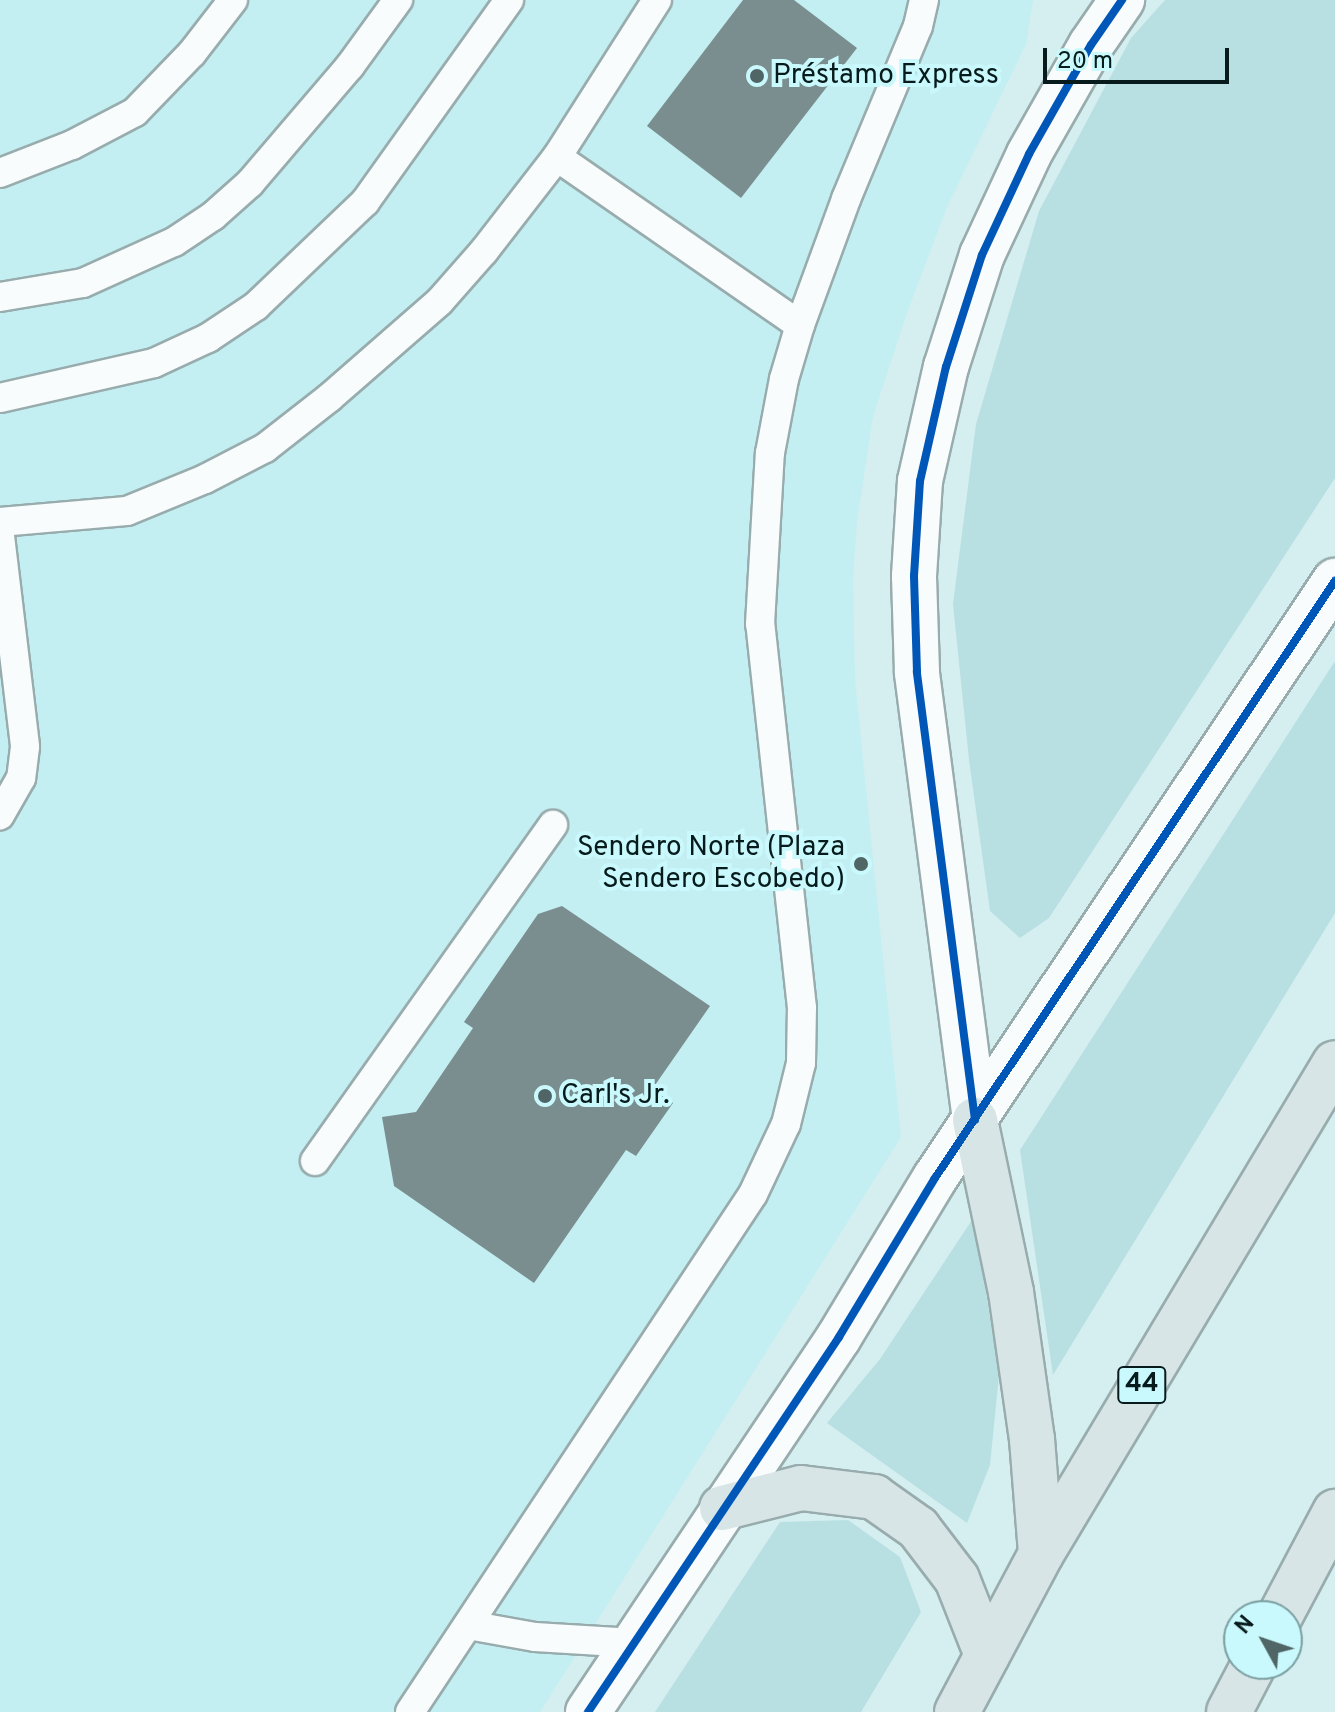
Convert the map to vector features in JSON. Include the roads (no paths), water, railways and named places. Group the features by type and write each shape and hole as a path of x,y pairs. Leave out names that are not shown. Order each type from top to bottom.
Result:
{"main road":[{"name":"44","path":"957,1712 1041,1554 1335,1063"},
{"path":"975,1120 1011,1292 1032,1439 1041,1554"},
{"path":"722,1508 801,1488 874,1497 918,1528 957,1579 987,1655"},
{"path":"1288,1600 1335,1512"},
{"path":"1229,1712 1246,1680"}],"street":[{"path":"975,1120 917,672 914,576 920,481 946,367 982,255 1029,154 1091,45 1122,0"},
{"path":"588,1712 839,1337 935,1178 1335,581"}],"lane":[{"path":"0,173 72,145 135,112 192,53 233,0"},
{"path":"0,297 83,283 174,242 213,216 250,183 350,66 398,0"},
{"path":"0,398 154,363 208,338 256,306 365,202 509,0"},
{"path":"0,522 127,511 205,479 265,448 385,352 440,301 484,251 557,157 657,0"},
{"path":"410,1712 753,1194 786,1124 801,1063 802,1008 760,624 770,453 784,379 800,325 846,199 918,26 924,0"},
{"path":"557,157 800,325"},
{"path":"0,536 25,747 21,778 0,815"},
{"path":"315,1161 553,825"},
{"path":"468,1625 535,1637 634,1643"}],"place":[{"name":"Préstamo Express","path":"757,76"},
{"name":"Sendero Norte (Plaza Sendero Escobedo)","path":"861,864"},
{"name":"Carl's Jr.","path":"545,1096"}]}
